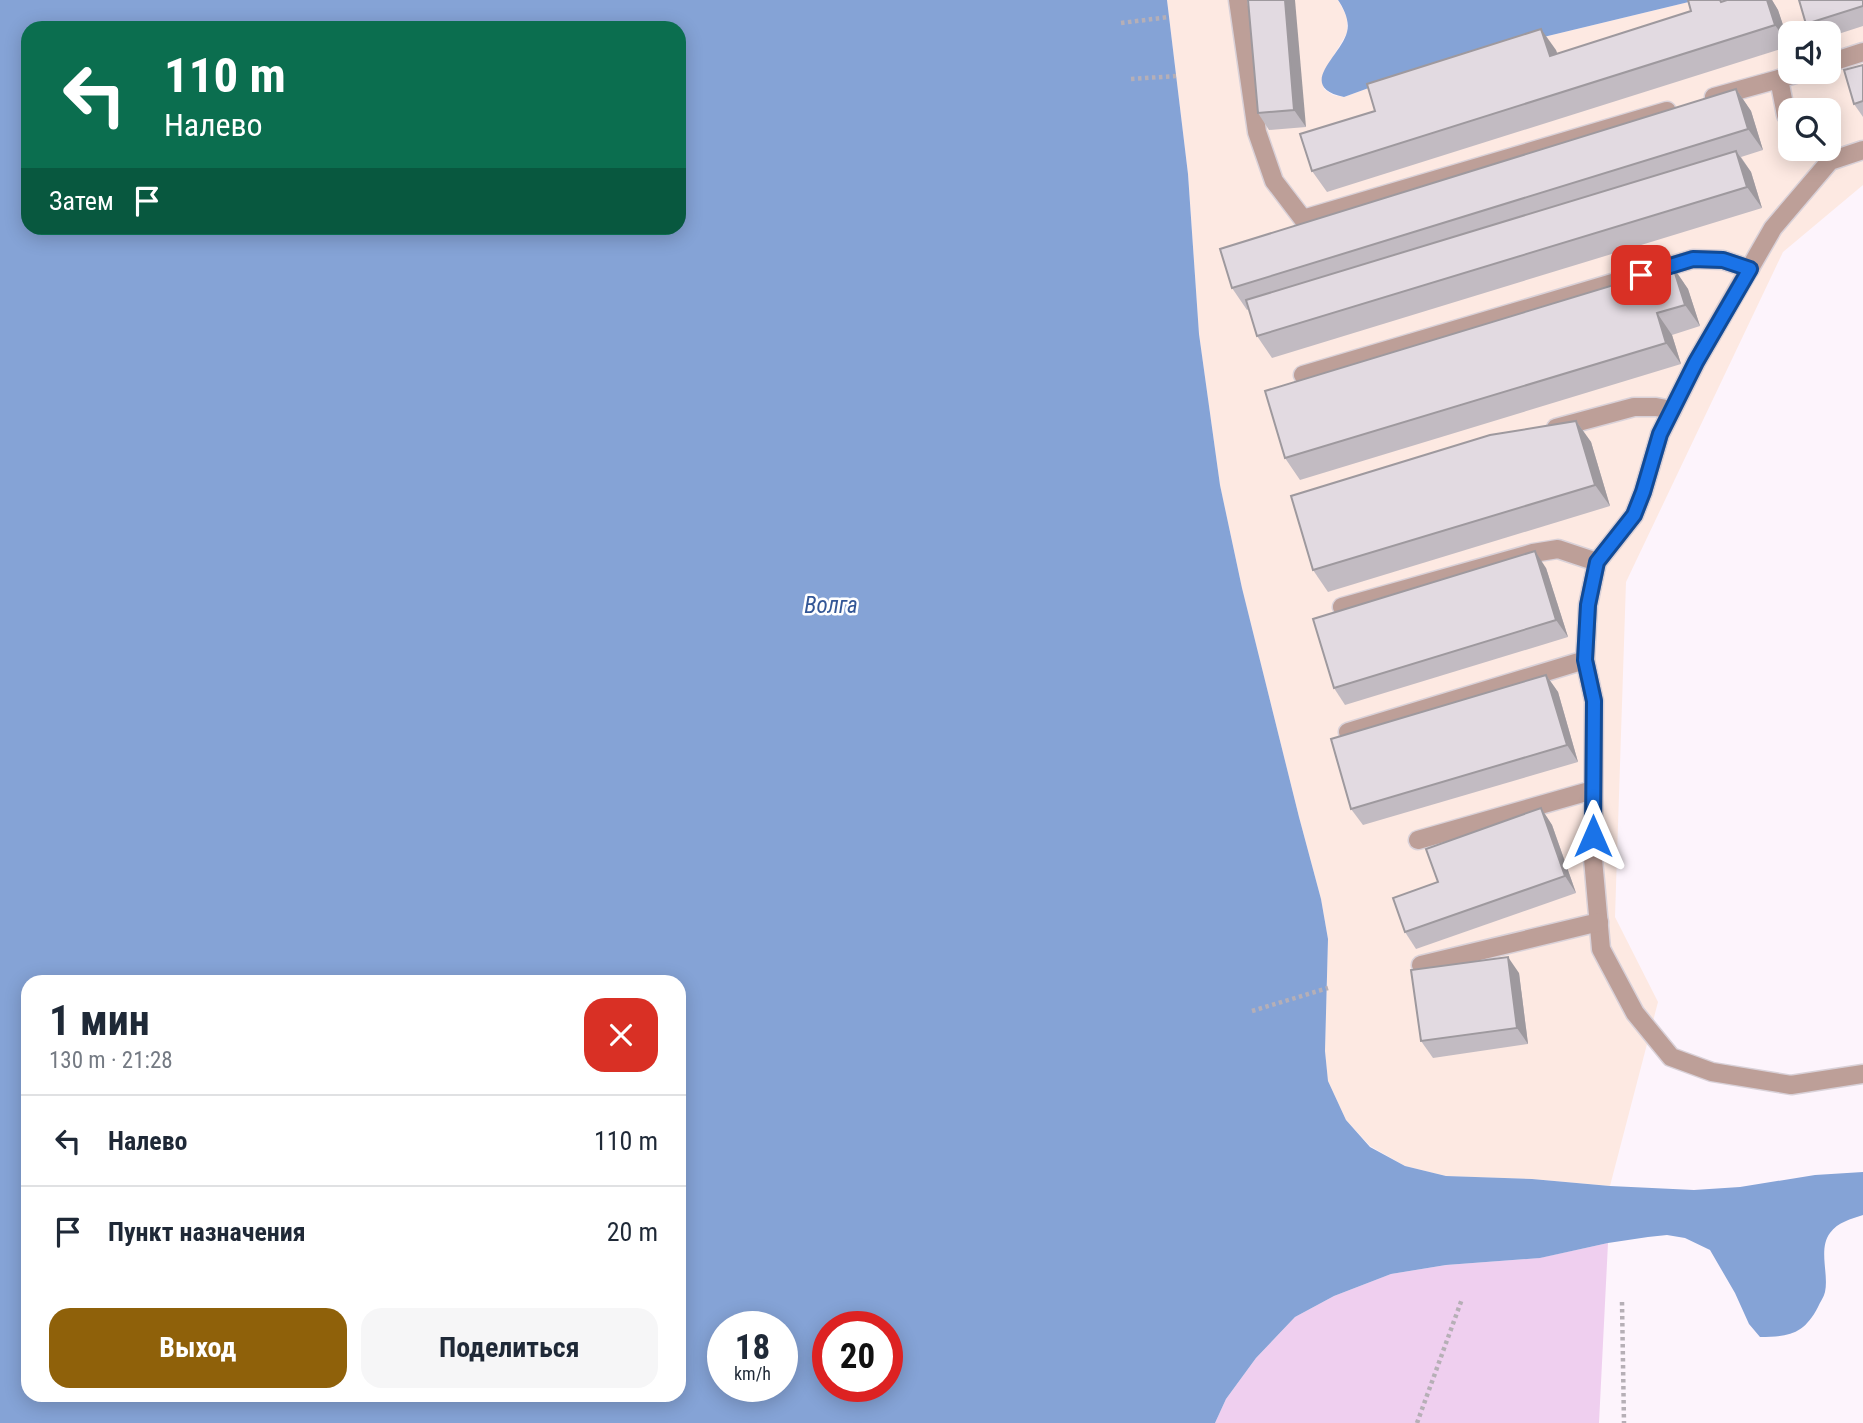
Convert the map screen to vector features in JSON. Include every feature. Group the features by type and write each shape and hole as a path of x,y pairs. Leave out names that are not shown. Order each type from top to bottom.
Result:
{"lane":[{"path":"1238,0 1257,132 1274,181 1303,219 1778,79"},
{"path":"1841,59 1863,52"},
{"path":"1841,153 1863,150"},
{"path":"1820,161 1773,228 1696,362 1660,434 1634,515 1597,562 1588,605 1585,660 1594,701 1593,859 1601,950 1635,1013 1671,1057 1712,1072 1791,1084 1863,1074"},
{"path":"1303,375 1693,259 1723,260 1750,269"},
{"path":"1542,432 1634,407 1672,410"},
{"path":"1342,607 1533,553 1558,550 1597,562"},
{"path":"1348,732 1585,660"},
{"path":"1418,841 1593,790"},
{"path":"1422,965 1599,922"}],"path":[{"path":"1121,23 1169,17"},
{"path":"1132,79 1176,76"},
{"path":"1252,1011 1328,988"},
{"path":"1417,1423 1462,1299"},
{"path":"1622,1302 1624,1423"}],"shaded area":[{"path":"1167,0 1338,0 1347,17 1347,33 1323,74 1324,89 1333,95 1344,97 1440,62 1697,0 1863,0 1863,185 1783,252 1626,582 1615,917 1658,1002 1610,1186 1532,1179 1446,1176 1405,1166 1370,1146 1346,1120 1328,1081 1325,1051 1328,939 1321,899 1242,588 1220,485 1199,334 1188,174"},
{"path":"1608,1243 1599,1423 1215,1423 1226,1399 1256,1358 1295,1317 1334,1296 1391,1274 1446,1265 1539,1258"}],"water":[{"name":"Волга","path":"0,0 1167,0 1188,174 1199,334 1220,485 1242,588 1321,899 1328,939 1325,1051 1328,1081 1346,1120 1370,1147 1405,1166 1446,1176 1694,1190 1740,1187 1815,1175 1863,1172 1863,1215 1841,1224 1830,1233 1824,1254 1824,1294 1807,1323 1787,1335 1760,1337 1749,1324 1710,1250 1685,1238 1667,1235 1648,1237 1540,1258 1446,1265 1391,1274 1334,1296 1295,1317 1256,1358 1226,1399 1215,1423 0,1423"},
{"path":"1338,0 1697,0 1440,62 1344,97 1323,86 1322,78 1348,28"}],"building":[{"path":"1248,0 1285,0 1294,110 1258,113"},
{"path":"1688,0 1767,0 1775,25 1312,171 1300,134 1375,111 1367,84 1541,29 1550,56 1691,11"},
{"path":"1799,0 1863,0 1863,6 1816,21 1805,21"},
{"path":"1863,65 1863,101 1854,104 1844,70"},
{"path":"1736,89 1748,129 1232,288 1220,249"},
{"path":"1736,151 1747,187 1257,336 1246,300"},
{"path":"1673,267 1685,305 1657,313 1666,343 1285,458 1265,391"},
{"path":"1576,421 1595,485 1313,570 1291,496 1490,435"},
{"path":"1535,551 1556,620 1334,688 1313,619"},
{"path":"1546,675 1567,745 1351,809 1331,739"},
{"path":"1541,808 1565,876 1405,932 1393,898 1438,882 1426,849"},
{"path":"1508,957 1517,1028 1421,1041 1411,970"}],"route":[{"path":"1593,836 1594,701 1585,660 1588,605 1597,562 1634,515 1660,434 1696,362 1750,269 1723,260 1693,259 1641,275"}]}
